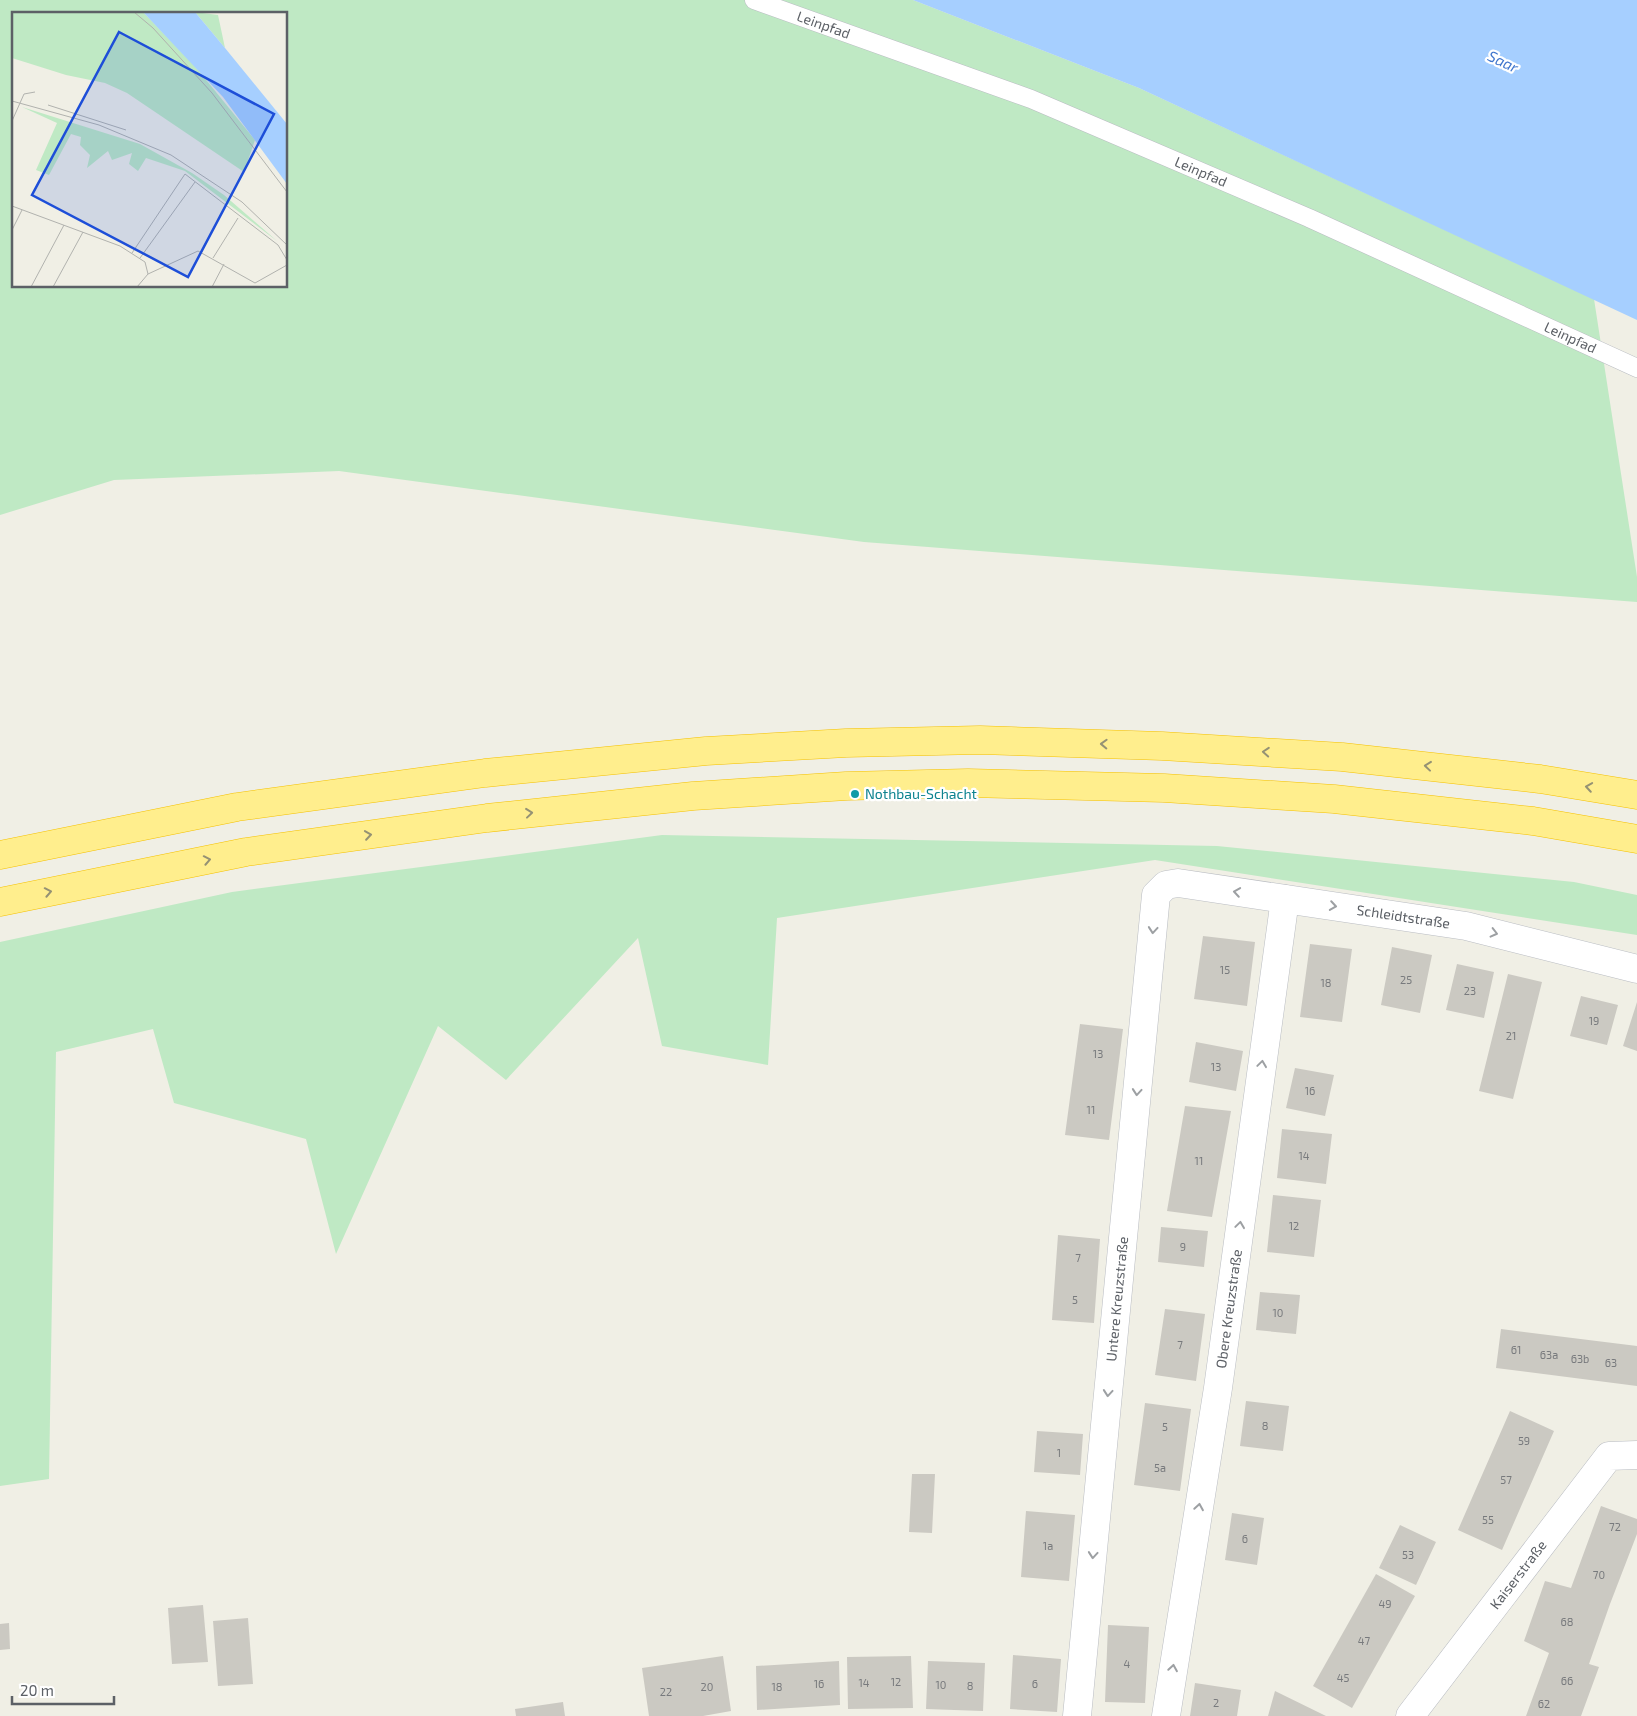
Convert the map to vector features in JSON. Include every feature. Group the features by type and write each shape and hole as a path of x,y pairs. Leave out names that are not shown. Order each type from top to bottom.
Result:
{"highway":[{"path":"0,855 237,807 476,774 706,751 846,743 990,740 1162,746 1323,756 1540,779 1637,795"},
{"path":"0,902 246,852 487,818 693,796 846,786 968,783 1164,788 1334,799 1533,822 1637,839"}],"street":[{"name":"Schleidtstraße","path":"1166,885 1178,883 1466,926 1637,969"},
{"name":"Untere Kreuzstraße","path":"1077,1716 1156,895 1166,885"},
{"name":"Obere Kreuzstraße","path":"1166,1716 1218,1388 1285,899"},
{"name":"Kaiserstraße","path":"1410,1716 1609,1456 1637,1455"}],"lane":[{"name":"Leinpfad","path":"754,0 1031,99 1309,218 1637,368"}],"green space":[{"path":"0,0 913,0 1139,88 1594,299 1637,577 1637,602 864,542 339,471 114,480 0,515"},
{"path":"662,835 1217,846 1574,882 1637,895 1637,935 1155,860 777,918 768,1065 662,1046 638,938 506,1080 438,1026 336,1254 306,1139 174,1103 153,1029 56,1052 49,1479 0,1486 0,942 232,892"}],"water":[{"name":"Saar","path":"913,0 1637,0 1637,320 1139,88"}],"building":[{"path":"1203,936 1255,942 1247,1006 1194,999"},
{"path":"1310,944 1352,949 1342,1022 1300,1017"},
{"path":"1392,947 1432,955 1420,1013 1381,1005"},
{"path":"1457,964 1494,972 1484,1018 1446,1010"},
{"path":"1508,974 1542,982 1513,1099 1479,1091"},
{"path":"1581,996 1618,1005 1607,1045 1570,1036"},
{"path":"1637,1002 1637,1051 1623,1046"},
{"path":"1080,1024 1123,1029 1109,1140 1065,1135"},
{"path":"1196,1042 1243,1051 1236,1091 1189,1082"},
{"path":"1295,1068 1334,1075 1325,1116 1286,1108"},
{"path":"1185,1106 1231,1111 1212,1217 1167,1211"},
{"path":"1282,1129 1332,1134 1326,1184 1277,1178"},
{"path":"1273,1195 1321,1200 1314,1257 1267,1252"},
{"path":"1161,1227 1208,1231 1204,1267 1158,1262"},
{"path":"1058,1235 1100,1239 1094,1323 1052,1320"},
{"path":"1260,1292 1300,1295 1296,1334 1256,1330"},
{"path":"1165,1309 1205,1314 1196,1381 1155,1375"},
{"path":"1501,1329 1637,1346 1637,1386 1496,1368"},
{"path":"1246,1401 1289,1406 1283,1451 1240,1446"},
{"path":"1145,1403 1191,1409 1180,1491 1134,1485"},
{"path":"1510,1411 1554,1431 1502,1550 1458,1530"},
{"path":"1037,1431 1083,1434 1080,1475 1034,1472"},
{"path":"912,1474 935,1474 932,1533 909,1532"},
{"path":"1601,1506 1637,1519 1637,1534 1589,1664 1599,1667 1581,1716 1526,1716 1549,1653 1524,1641 1545,1581 1571,1588"},
{"path":"1026,1511 1075,1515 1069,1581 1021,1577"},
{"path":"1232,1513 1264,1518 1257,1565 1225,1560"},
{"path":"1400,1525 1436,1542 1416,1585 1379,1568"},
{"path":"1376,1574 1415,1596 1352,1708 1313,1686"},
{"path":"203,1605 208,1662 172,1664 168,1608"},
{"path":"248,1618 253,1684 218,1686 213,1621"},
{"path":"9,1623 10,1649 0,1650 0,1624"},
{"path":"1108,1625 1149,1627 1145,1703 1105,1702"},
{"path":"1013,1655 1061,1659 1057,1712 1010,1709"},
{"path":"723,1656 731,1711 703,1716 649,1716 642,1668"},
{"path":"911,1656 913,1708 848,1709 847,1657"},
{"path":"839,1661 840,1705 757,1710 756,1666"},
{"path":"928,1661 985,1663 983,1711 926,1709"},
{"path":"1195,1683 1241,1690 1237,1716 1190,1716"},
{"path":"1275,1691 1326,1716 1268,1716"},
{"path":"563,1702 565,1716 516,1716 515,1709"}],"place":[{"name":"Nothbau-Schacht","path":"855,794"}]}
